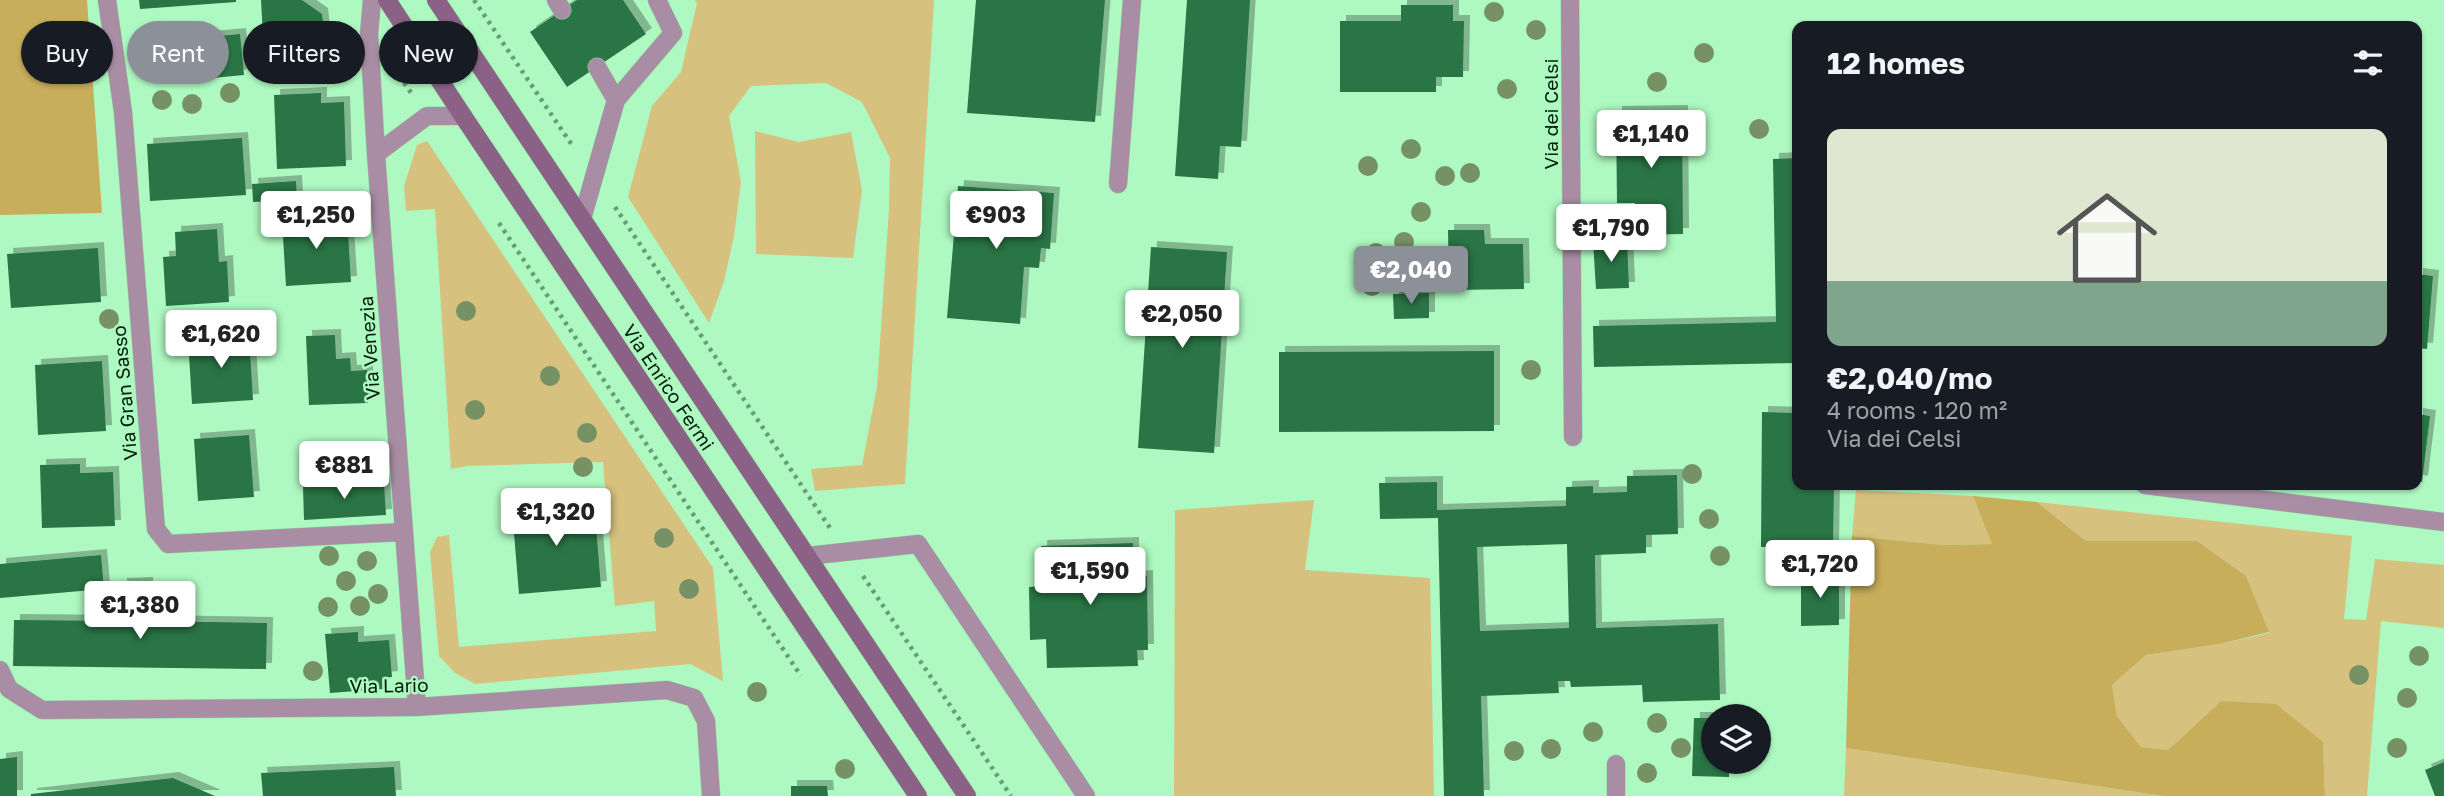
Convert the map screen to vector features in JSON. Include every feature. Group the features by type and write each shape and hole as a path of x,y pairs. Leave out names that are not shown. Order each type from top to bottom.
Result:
{"street":[{"name":"Via Gran Sasso","path":"107,0 122,112 156,529 168,544 404,532"},
{"name":"Via Venezia","path":"372,0 369,34 376,154 417,707"},
{"name":"Via Enrico Fermi","path":"387,0 918,796"},
{"name":"Via Enrico Fermi","path":"436,0 967,796"},
{"path":"582,219 616,100 673,33 657,0"},
{"path":"1118,184 1132,0"},
{"name":"Via dei Celsi","path":"1570,0 1573,437"},
{"path":"597,67 616,100"},
{"path":"376,154 427,116 463,116"},
{"path":"2185,490 2444,522"},
{"path":"807,556 918,544 1086,796"},
{"name":"Via Lario","path":"0,670 9,689 41,710 417,707 667,690 694,698 706,721 711,796"},
{"path":"1616,764 1616,796"}],"path":[{"path":"474,0 1011,796"},
{"path":"404,84 427,116"},
{"path":"496,220 805,681"}],"shaded area":[{"path":"0,0 87,0 88,21 21,21 21,84 93,84 102,213 0,215"},
{"path":"695,0 934,0 905,484 815,491 811,469 862,465 877,387 890,158 862,102 826,83 751,86 729,116 741,182 734,236 724,281 709,323 628,197 652,106 681,72 697,3"},
{"path":"755,131 799,142 851,132 862,190 853,258 756,254"},
{"path":"427,141 713,568 723,681 690,664 475,684 455,673 439,656 430,552 437,537 449,535 459,647 656,631 654,601 615,606 603,462 468,466 451,469 435,209 406,211 404,186 417,145"},
{"path":"1856,490 1973,496 1993,544 1943,545 1852,536"},
{"path":"1973,496 2037,502 2086,541 2197,541 2246,576 2269,632 2219,644 2146,655 2112,685 2117,716 2141,747 2168,750 2221,701 2276,704 2323,742 2325,796 2163,796 1846,748 1852,536 1943,545 1992,544"},
{"path":"1314,500 1305,570 1430,578 1434,796 1174,796 1175,510"},
{"path":"2037,502 2352,536 2344,619 2366,620 2375,559 2444,565 2444,628 2381,621 2367,796 2325,796 2323,742 2221,701 2168,750 2141,747 2117,716 2112,685 2146,655 2269,633 2246,576 2197,541 2086,541"},
{"path":"1846,748 2163,796 1844,796"}],"building":[{"path":"139,0 236,0 236,2 140,9"},
{"path":"261,0 302,0 322,14 323,21 262,21"},
{"path":"577,0 623,0 646,34 567,87 530,32"},
{"path":"976,0 1105,0 1095,122 967,113"},
{"path":"1187,0 1250,0 1241,147 1220,146 1218,179 1175,176"},
{"path":"1401,5 1453,5 1453,21 1464,21 1463,77 1436,77 1436,92 1340,92 1340,21 1401,21"},
{"path":"240,34 243,75 229,76 229,35"},
{"path":"321,93 321,103 344,102 346,166 277,169 274,95"},
{"path":"1682,111 1683,234 1635,235 1635,203 1617,203 1616,112"},
{"path":"242,138 246,195 150,201 147,144"},
{"path":"1792,158 1792,363 1594,367 1593,326 1776,322 1773,159"},
{"path":"296,181 297,200 253,202 252,184"},
{"path":"958,186 1054,193 1050,249 1041,248 1039,268 1024,267 1020,324 947,318"},
{"path":"347,216 351,282 286,286 282,220"},
{"path":"217,229 219,262 227,261 229,302 166,306 163,257 176,256 175,232"},
{"path":"1448,230 1484,230 1485,244 1523,244 1524,289 1449,290"},
{"path":"1627,239 1629,288 1596,289 1593,241"},
{"path":"1151,247 1227,252 1214,453 1138,448"},
{"path":"98,248 101,302 11,308 7,254"},
{"path":"2422,275 2433,276 2427,349 2422,348"},
{"path":"1429,293 1429,318 1394,319 1393,294"},
{"path":"249,335 253,400 192,404 188,339"},
{"path":"335,335 336,359 350,358 351,371 367,370 368,403 309,405 306,336"},
{"path":"1494,351 1494,431 1279,432 1279,352"},
{"path":"102,361 106,431 38,435 35,365"},
{"path":"1762,412 1792,413 1792,490 1834,490 1833,548 1761,547"},
{"path":"2422,415 2430,416 2422,482"},
{"path":"249,435 254,497 198,501 194,439"},
{"path":"80,464 80,473 113,472 115,526 42,528 40,465"},
{"path":"1677,475 1678,534 1646,535 1646,553 1595,555 1596,628 1718,624 1720,700 1643,702 1642,685 1571,687 1570,681 1558,681 1559,693 1481,696 1484,796 1444,796 1438,518 1380,519 1379,483 1437,482 1437,510 1566,506 1566,487 1593,486 1593,493 1627,492 1627,476","holes":["1567,544 1569,628 1480,631 1477,547"]},
{"path":"384,483 386,515 304,520 303,487"},
{"path":"594,502 601,587 519,594 512,509"},
{"path":"1133,543 1133,577 1147,576 1148,650 1137,650 1138,666 1047,668 1046,639 1030,640 1029,587 1042,586 1041,546"},
{"path":"101,555 104,589 0,598 0,564"},
{"path":"1839,575 1839,625 1801,626 1801,576"},
{"path":"147,583 147,621 267,623 266,669 13,666 14,620 122,621 121,584"},
{"path":"358,632 358,642 389,640 392,677 382,678 383,689 330,693 325,634"},
{"path":"1694,718 1701,718 1701,774 1729,774 1729,777 1692,776"},
{"path":"17,757 17,796 0,796 0,759"},
{"path":"2444,762 2444,796 2435,796 2425,770"},
{"path":"394,767 396,796 263,796 261,773"},
{"path":"173,778 215,796 31,796 31,794"},
{"path":"791,786 827,786 828,796 791,796"}]}
